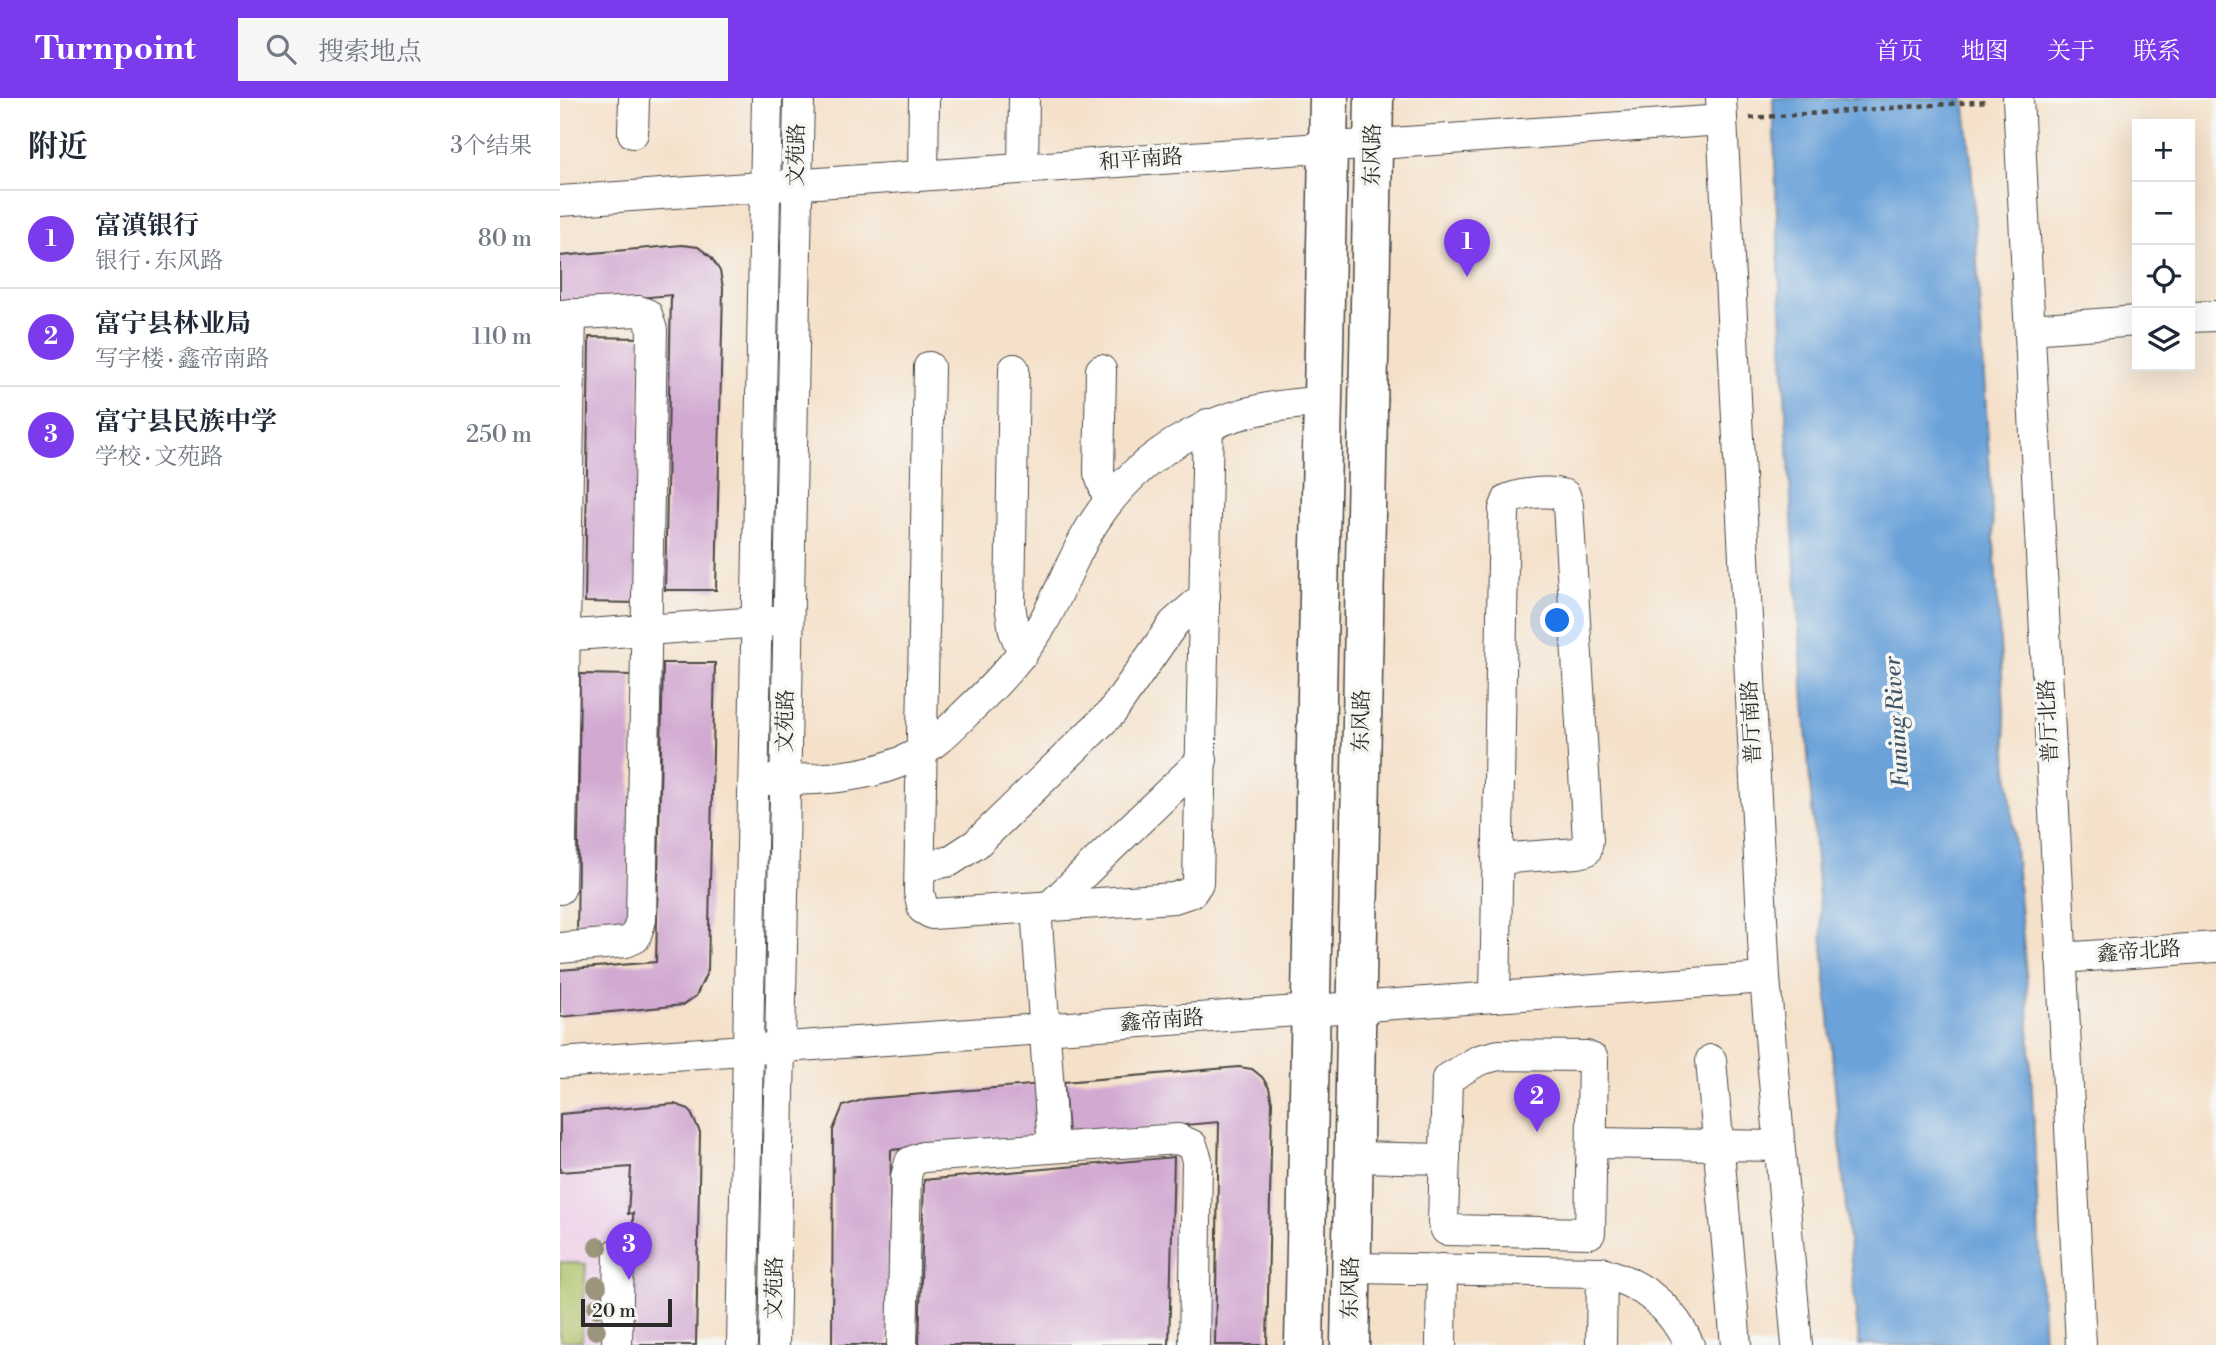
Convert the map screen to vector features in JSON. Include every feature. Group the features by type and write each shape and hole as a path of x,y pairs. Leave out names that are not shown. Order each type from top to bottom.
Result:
{"main road":[{"path":"1304,1345 1329,98"},
{"name":"东风路","path":"1350,1345 1374,98"}],"street":[{"path":"633,133 634,98"},
{"name":"文苑路","path":"742,1345 767,98"},
{"name":"文苑路","path":"774,1345 799,98"},
{"path":"923,175 924,98"},
{"path":"1023,168 1024,98"},
{"path":"2018,98 2027,98"},
{"name":"普厅北路","path":"2018,98 2081,1345"},
{"name":"和平南路","path":"560,201 1373,144 1722,109"},
{"name":"普厅南路","path":"1722,109 1765,978 1797,1345"},
{"path":"560,890 566,315 632,310 646,314 651,321 639,929 635,938 626,942 560,948"},
{"path":"2195,317 2216,316"},
{"path":"2030,328 2132,321"},
{"path":"929,368 920,901 923,909 932,914 1174,898 1192,892 1199,872 1209,424"},
{"path":"1014,369 1010,605 1014,631 1024,653"},
{"path":"1101,370 1099,472 1109,501"},
{"path":"753,780 854,774 897,763 922,751 1002,679 1024,653 1091,526 1109,501 1152,458 1209,424 1262,407 1323,402"},
{"path":"1495,997 1497,859 1504,509 1508,499 1519,495 1557,493 1565,495 1568,505 1588,840 1586,851 1577,853 1497,859"},
{"path":"920,867 950,862 976,844 1112,712 1174,623 1205,596"},
{"path":"563,636 788,620"},
{"path":"1053,1147 1045,1029 1043,907 1202,760"},
{"name":"鑫帝北路","path":"2061,957 2216,947"},
{"name":"鑫帝南路","path":"560,1063 1765,978"},
{"path":"1499,1055 1586,1056 1593,1059 1594,1143 1590,1233 1583,1235 1446,1230 1443,1222 1447,1079 1479,1060 1499,1055"},
{"path":"1711,1060 1736,1345"},
{"path":"902,1345 906,1177 910,1162 923,1157 1178,1139 1192,1145 1198,1160 1194,1345"},
{"path":"1594,1143 1779,1146"},
{"path":"1353,1157 1445,1159"},
{"path":"617,1345 619,1252"},
{"path":"1351,1268 1602,1272 1622,1278 1657,1299 1671,1314 1689,1345"},
{"path":"1441,1345 1442,1269"},
{"path":"1601,1345 1602,1272"}],"path":[{"path":"1722,109 2018,98"}],"shaded area":[{"path":"674,1104 689,1109 700,1132 696,1345 560,1345 560,1114"}],"green space":[{"path":"560,1262 586,1264 582,1341 560,1340"}],"water":[{"name":"Funing River","path":"1773,98 1964,98 1971,161 2007,757 2027,985 2044,1345 1859,1345 1817,878 1795,566 1778,254"}],"building":[{"path":"682,245 698,247 711,257 720,271 723,288 716,590 665,590 671,295 560,305 560,256"},
{"path":"589,337 641,338 638,603 585,602"},
{"path":"663,663 715,663 708,970 696,996 683,1005 560,1017 560,970 656,962"},
{"path":"580,674 632,675 629,940 577,940"},
{"path":"1239,1067 1252,1069 1262,1077 1269,1088 1272,1102 1267,1345 1215,1345 1219,1122 1068,1135 1064,1082"},
{"path":"1042,1084 1046,1136 891,1150 888,1345 832,1345 833,1130 843,1106 865,1099"},
{"path":"674,1104 689,1109 700,1132 696,1345 631,1345 633,1213 628,1214 631,1167 560,1172 560,1114"},
{"path":"1174,1157 1169,1345 919,1345 924,1180"}],"place":[{"name":"富滇银行","path":"1467,277"},
{"name":"富宁县林业局","path":"1537,1132"},
{"name":"富宁县民族中学","path":"629,1280"}]}
